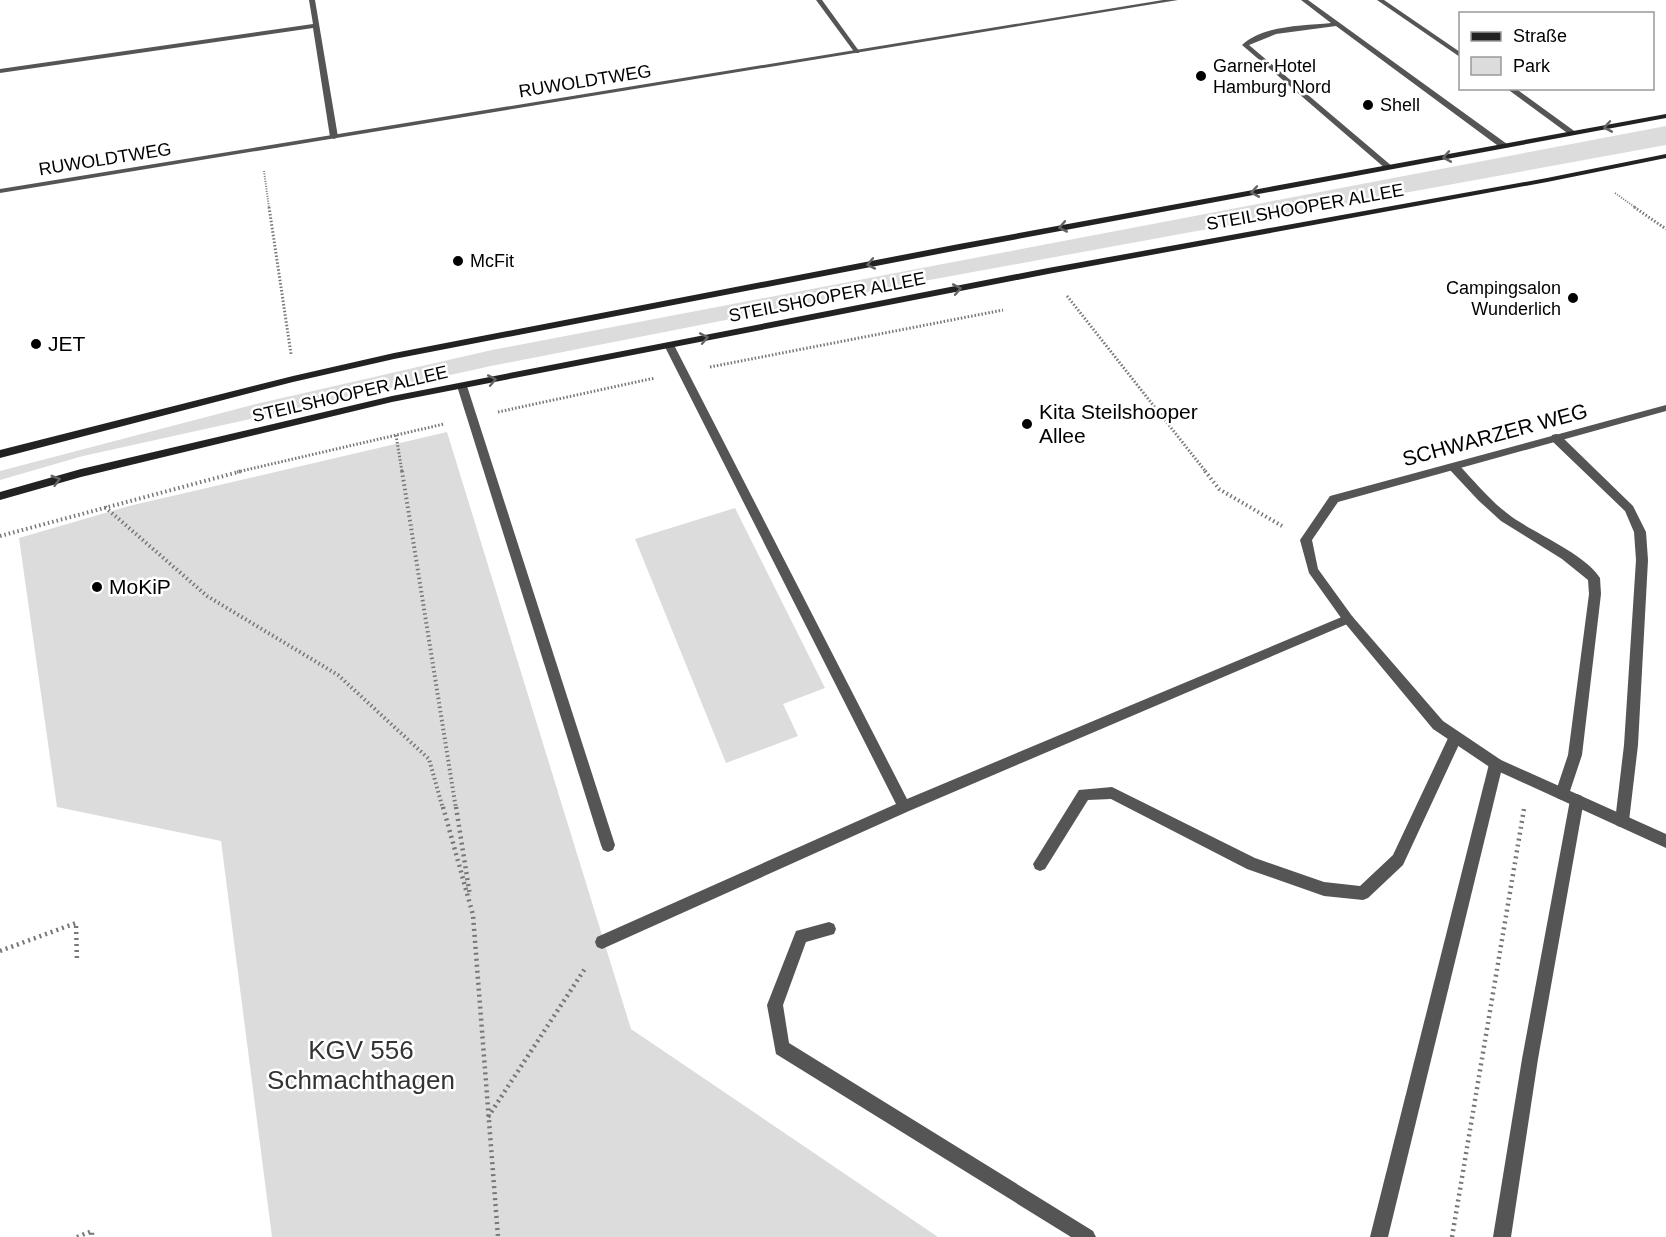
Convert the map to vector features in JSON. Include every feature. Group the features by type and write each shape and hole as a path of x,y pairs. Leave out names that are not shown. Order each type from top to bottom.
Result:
{"main road":[{"name":"STEILSHOOPER ALLEE","path":"0,454 293,379 640,308 1666,116"},
{"name":"STEILSHOOPER ALLEE","path":"0,496 127,462 392,399 1048,271 1547,180 1666,156"}],"street":[{"path":"312,0 334,137"},
{"path":"819,0 857,52"},
{"name":"RUWOLDTWEG","path":"0,191 1174,0"},
{"path":"1304,0 1504,146"},
{"path":"1380,0 1459,54"},
{"path":"1336,24 1269,34 1252,39 1245,45 1389,167"},
{"path":"0,71 316,26"},
{"path":"1512,90 1573,133"},
{"path":"669,345 904,807"},
{"path":"462,386 608,845"},
{"name":"SCHWARZER WEG","path":"1306,540 1334,500 1666,408"},
{"path":"1556,438 1629,509 1640,532 1642,560 1631,745 1622,821"},
{"path":"1454,467 1495,511 1514,525 1580,563 1594,578 1595,594 1570,797 1502,1237"},
{"path":"1306,540 1313,570 1348,619 1438,725 1496,764 1666,841"},
{"path":"602,942 904,807 1348,619"},
{"path":"1040,864 1084,794 1112,793 1252,864 1324,889 1363,893 1398,860 1455,738"},
{"path":"1379,1237 1496,764"},
{"path":"829,928 801,936 776,1005 782,1048 1087,1237"}],"path":[{"path":"262,148 290,337 293,379"},
{"path":"1607,188 1666,229"},
{"path":"1056,299 1079,294"},
{"path":"1067,297 1219,489 1306,540"},
{"path":"0,536 245,470 472,417 684,372 1009,308"},
{"path":"396,435 473,915 498,1237"},
{"path":"105,507 207,596 338,675 429,759 473,915"},
{"path":"1452,1237 1529,779"},
{"path":"0,951 76,922 77,962"},
{"path":"488,1117 602,942"},
{"path":"78,1237 92,1231 92,1237"}],"green space":[{"path":"1666,126 1666,145 935,279 491,366 83,456 0,480 0,471 256,404 492,350"},
{"name":"KGV 556 Schmachthagen","path":"447,432 631,1029 938,1237 272,1237 221,841 57,807 19,538 129,506"},
{"path":"735,508 825,688 783,704 798,736 726,763 635,539"}],"place":[{"name":"Garner Hotel Hamburg Nord","path":"1201,76"},
{"name":"Shell","path":"1368,105"},
{"name":"McFit","path":"458,261"},
{"name":"Campingsalon Wunderlich","path":"1573,298"},
{"name":"JET","path":"36,344"},
{"name":"Kita Steilshooper Allee","path":"1027,424"},
{"name":"MoKiP","path":"97,587"}]}
